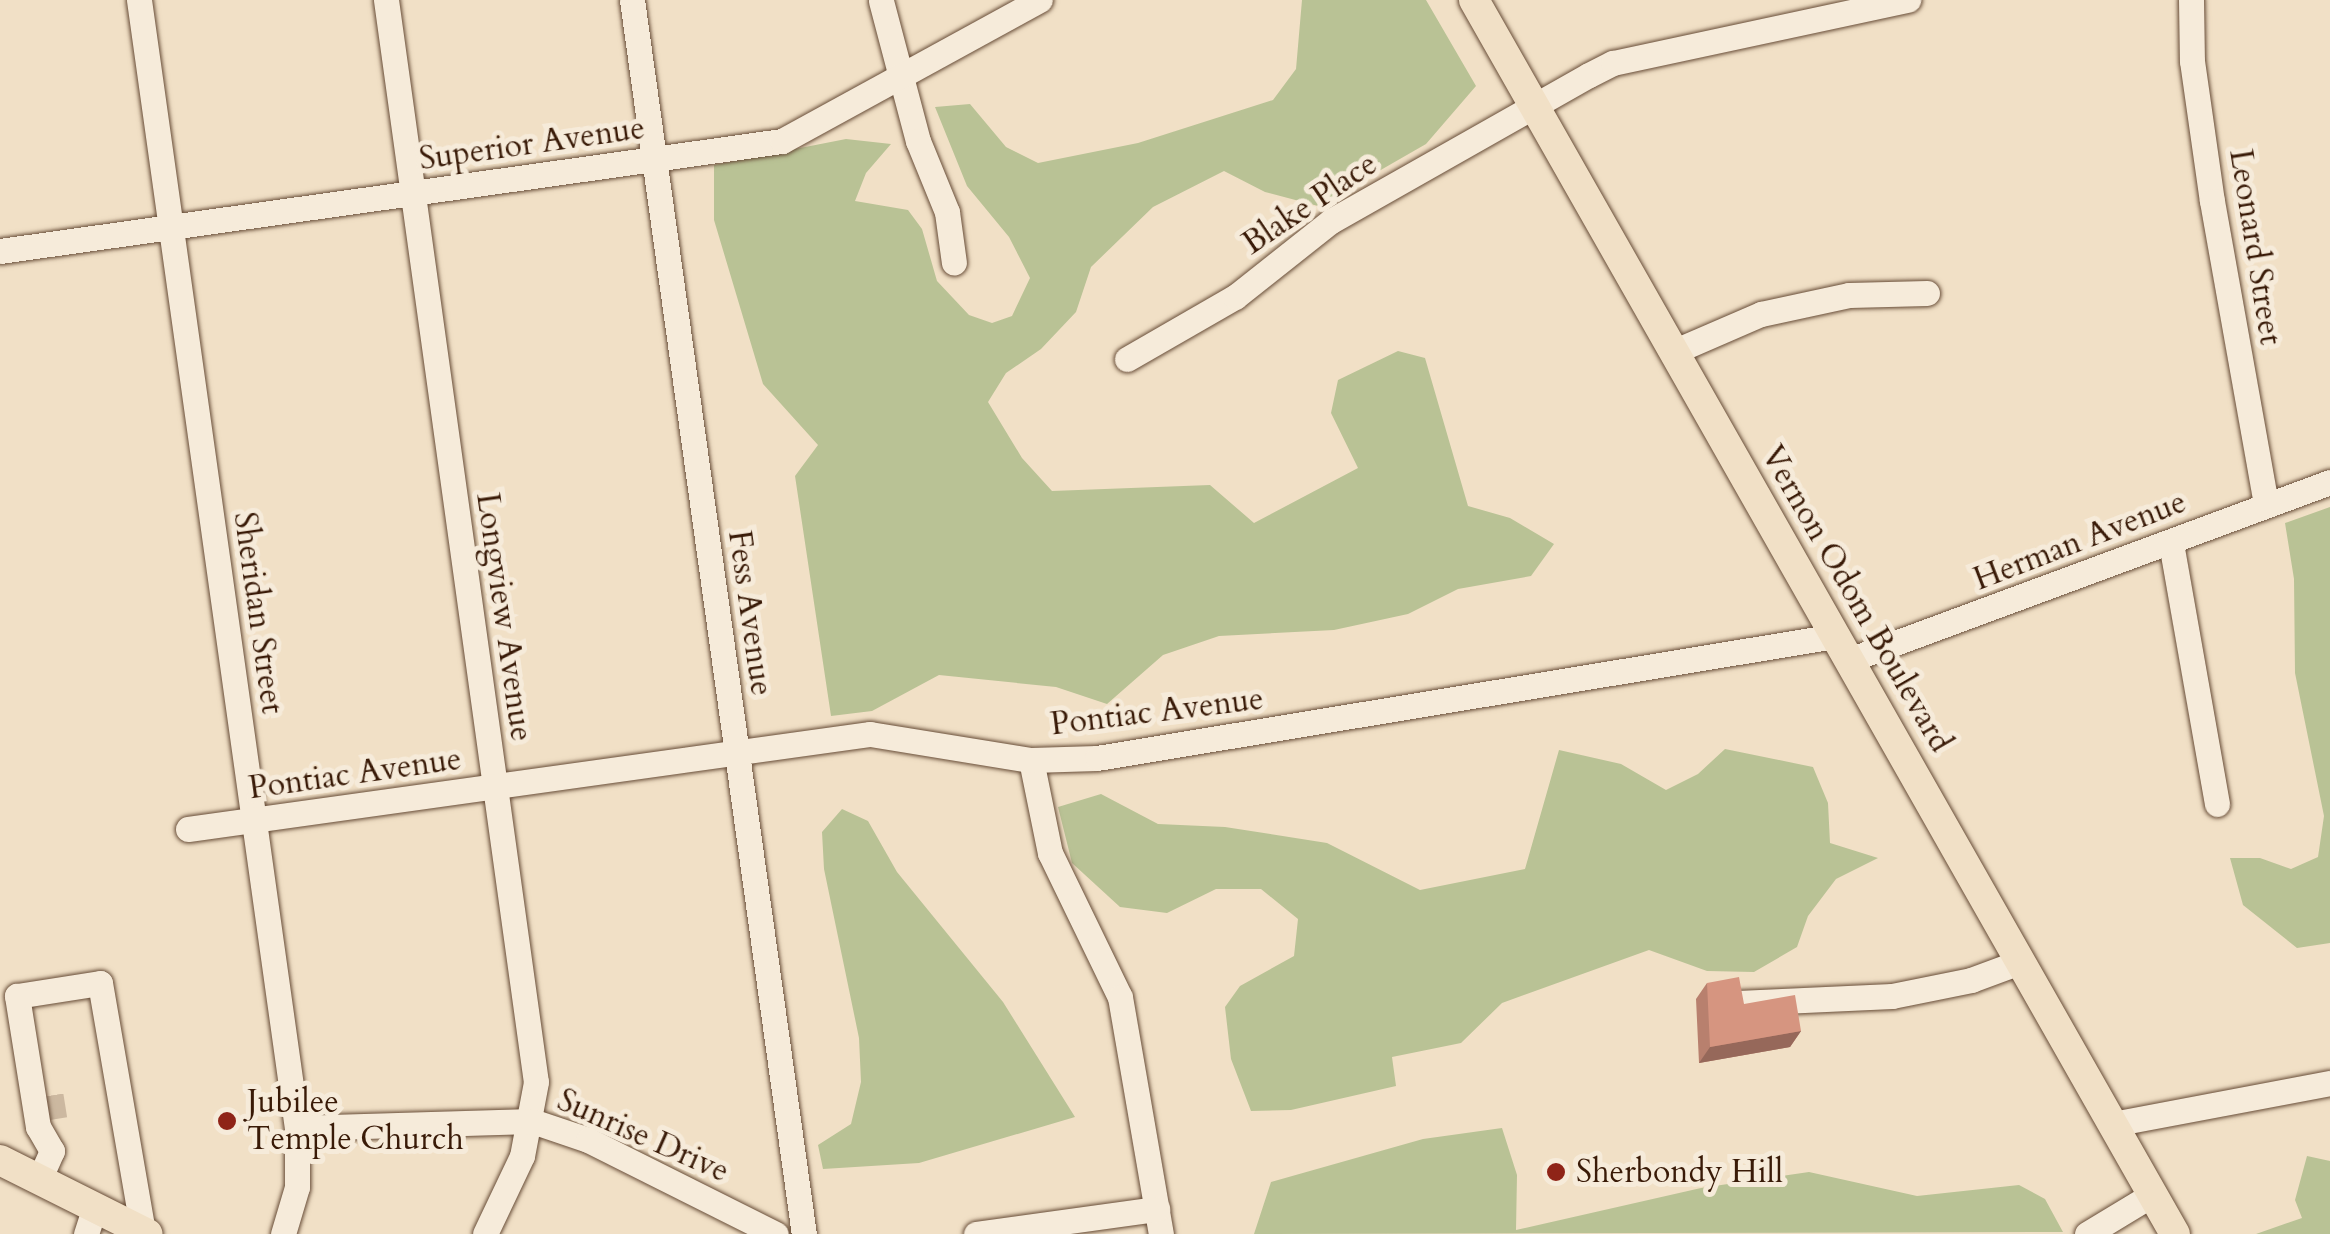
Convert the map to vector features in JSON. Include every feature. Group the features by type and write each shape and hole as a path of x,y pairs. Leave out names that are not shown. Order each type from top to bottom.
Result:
{"main road":[{"name":"Vernon Odom Boulevard","path":"1474,0 2175,1234"},
{"path":"0,1160 39,1180 90,1221 146,1233"}],"street":[{"name":"Sheridan Street","path":"139,0 297,1128 297,1187 283,1234"},
{"name":"Longview Avenue","path":"386,0 536,1082 532,1122 491,1232"},
{"name":"Fess Avenue","path":"632,0 804,1234"},
{"path":"881,0 918,140 948,212 954,263"},
{"name":"Superior Avenue","path":"0,251 782,140 1040,0"},
{"name":"Blake Place","path":"1126,360 1236,298 1331,222 1613,63 1908,0"},
{"name":"Leonard Street","path":"2192,0 2192,61 2212,201 2266,504"},
{"path":"1673,352 1762,314 1848,295 1926,294"},
{"name":"Herman Avenue","path":"1844,648 2171,543 2330,482"},
{"path":"2171,543 2217,804"},
{"name":"Pontiac Avenue","path":"188,829 870,734 1031,760 1198,744 1844,648"},
{"path":"976,1234 1159,1221 1120,996 1050,853 1031,760"},
{"path":"1738,1003 1892,996 1971,980 2022,960"},
{"path":"39,1180 52,1152 50,1117 29,1077 17,996 100,983 146,1233"},
{"path":"29,1077 50,1117"},
{"path":"2114,1124 2330,1083"},
{"name":"Sunrise Drive","path":"297,1128 532,1122 588,1140 776,1234"},
{"path":"2087,1234 2152,1194"}],"green space":[{"path":"1302,0 1426,0 1476,86 1426,144 1318,206 1265,192 1224,171 1153,207 1091,267 1076,312 1041,349 1006,373 988,402 1022,458 1052,491 1210,485 1254,523 1358,468 1331,413 1338,380 1398,351 1425,358 1468,506 1510,518 1554,544 1531,576 1458,589 1408,614 1334,630 1219,636 1163,655 1107,704 1056,687 939,675 872,711 831,716 795,476 818,445 763,384 714,220 714,165 846,139 891,144 866,173 855,201 908,210 922,229 937,281 969,315 992,323 1012,316 1030,278 1009,237 967,186 935,107 970,104 1006,147 1038,163 1138,143 1273,100 1296,69"},
{"path":"2330,507 2330,943 2297,948 2243,905 2230,858 2260,858 2291,869 2318,857 2324,816 2295,673 2294,579 2285,523"},
{"path":"1725,749 1813,767 1828,803 1830,843 1878,858 1836,879 1808,916 1797,947 1754,972 1707,971 1649,950 1502,1003 1461,1043 1392,1057 1396,1086 1291,1110 1251,1111 1231,1059 1225,1007 1240,986 1294,956 1298,919 1261,889 1216,889 1167,913 1120,907 1072,863 1058,807 1101,794 1158,824 1225,827 1327,843 1420,890 1525,869 1559,750 1621,764 1666,790 1698,774"},
{"path":"842,809 868,821 897,872 1003,1002 1075,1117 919,1163 823,1169 818,1145 851,1124 861,1082 859,1038 824,869 822,832"},
{"path":"1502,1128 1517,1175 1516,1230 1701,1188 1809,1172 1917,1196 2019,1185 2045,1199 2063,1232 1254,1234 1271,1182 1423,1139"},
{"path":"2307,1156 2330,1161 2330,1234 2256,1234 2302,1218 2295,1200"}],"building":[{"path":"1739,977 1744,1004 1795,995 1801,1031 1710,1047 1707,983"}],"tunnel":[{"path":"51,1095 55,1119"}],"place":[{"name":"Jubilee Temple Church","path":"227,1121"},
{"name":"Sherbondy Hill","path":"1556,1172"}]}
